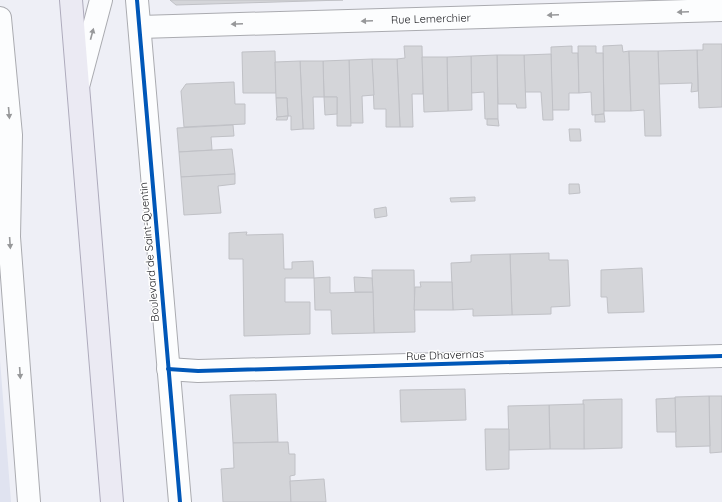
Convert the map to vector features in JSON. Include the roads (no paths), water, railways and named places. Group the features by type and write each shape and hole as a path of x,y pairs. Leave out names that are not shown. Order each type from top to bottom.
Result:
{"main road":[{"path":"71,0 112,502"}],"street":[{"path":"78,86 101,0"},
{"name":"Boulevard de Saint-Quentin","path":"137,0 180,502"},
{"name":"Rue Lemerchier","path":"140,27 722,10"},
{"path":"0,18 10,135 9,237 29,502"},
{"name":"Rue Dhavernas","path":"168,369 198,371 722,356"}]}
